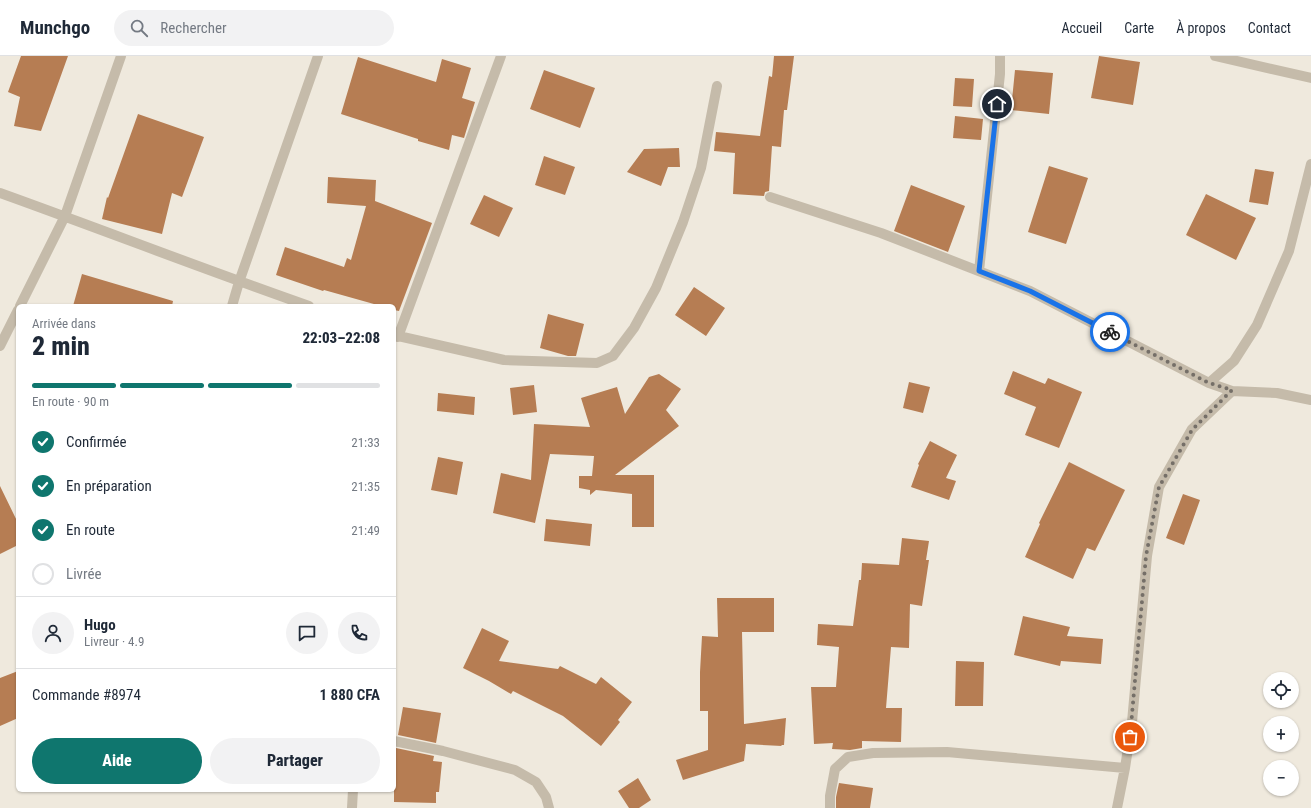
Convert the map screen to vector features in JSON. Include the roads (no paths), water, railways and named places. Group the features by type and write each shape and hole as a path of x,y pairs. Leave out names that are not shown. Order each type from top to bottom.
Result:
{"street":[{"path":"21,304 65,216 121,56"},
{"path":"233,304 318,56"},
{"path":"501,56 396,336 504,360 597,363 613,356 634,328 656,288 683,222 701,168 717,86"},
{"path":"979,271 1000,74 1000,56"},
{"path":"1215,56 1311,78"},
{"path":"1209,383 1234,361 1257,325 1289,250 1311,164"},
{"path":"0,194 65,216 239,282 303,304"},
{"path":"770,197 881,233 1030,291 1209,383 1232,390 1278,393 1311,400"},
{"path":"0,346 16,314"},
{"path":"1117,808 1132,722 1146,556 1159,487 1192,430 1232,390"},
{"path":"396,741 443,751 515,770 536,782 546,797 549,808"},
{"path":"830,808 830,796 835,769 848,757 873,753 948,752 1125,768"},
{"path":"352,808 353,792"}]}
